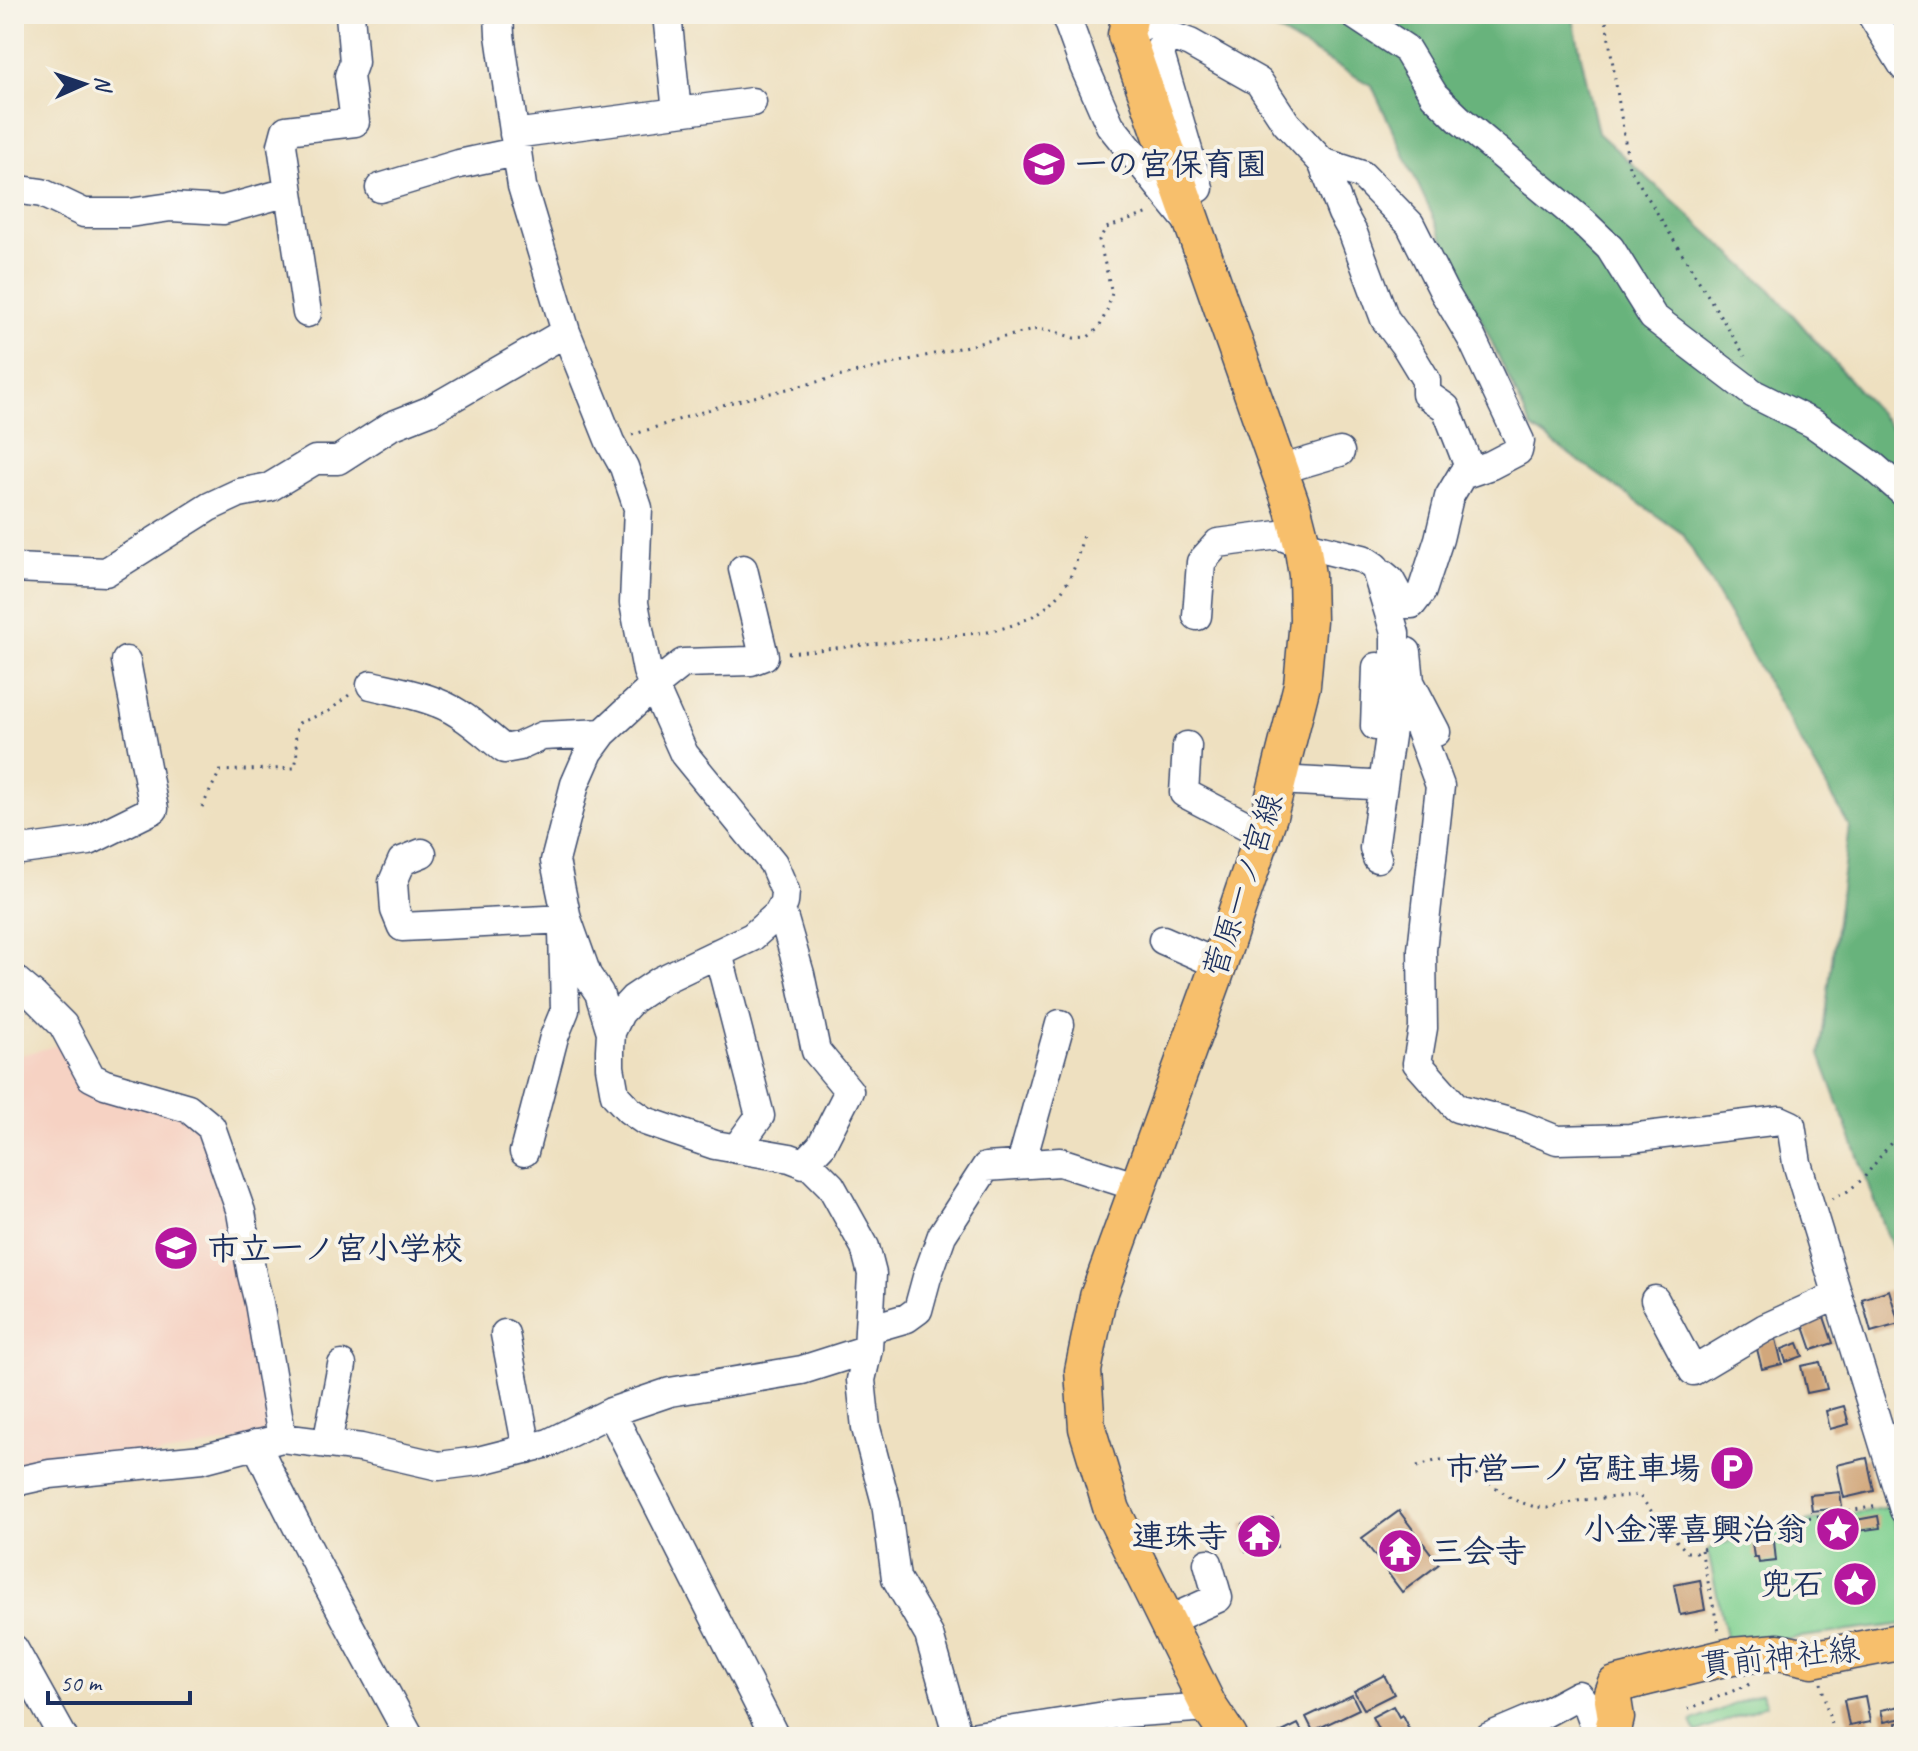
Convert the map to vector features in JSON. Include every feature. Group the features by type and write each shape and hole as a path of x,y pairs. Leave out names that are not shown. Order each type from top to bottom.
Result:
{"main road":[{"name":"菅原一ノ宮線","path":"1128,25 1183,209 1293,509 1307,575 1308,620 1302,685 1263,834 1098,1297 1083,1371 1087,1428 1112,1510 1209,1707 1229,1737"},
{"name":"貫前神社線","path":"1611,1737 1616,1718 1612,1693 1615,1685 1725,1658 1779,1652 1812,1659 1904,1641"}],"street":[{"path":"307,313 282,145 286,130 355,122 349,76 354,62 350,14"},
{"path":"499,14 522,186 566,332 610,442 624,467 638,508 634,603 647,671 684,754 773,863 785,891 784,903 778,914 752,937 660,981 633,999 620,1013 611,1032"},
{"path":"667,14 677,112"},
{"path":"1065,14 1110,125 1183,209 1199,188 1159,51 1164,41 1176,38 1190,43 1259,82 1286,123 1322,162 1385,319 1426,380 1426,394 1446,408 1471,472"},
{"path":"1128,25 1164,14"},
{"path":"1353,14 1406,49 1434,95 1610,248 1653,317 1754,394 1814,424 1873,466 1904,493"},
{"path":"1871,14 1904,67"},
{"path":"380,188 515,143 677,112 752,102"},
{"path":"1322,162 1362,175 1410,224 1472,339 1520,441 1518,451 1462,475 1449,497 1422,591 1412,604 1403,604"},
{"path":"14,189 42,193 84,213 129,213 171,207 223,210 288,192"},
{"path":"14,568 106,572 209,507 239,493 270,487 315,460 338,460 391,426 429,411 566,332"},
{"path":"1279,470 1340,452"},
{"path":"1197,616 1201,562 1218,543 1279,535 1369,563 1390,580 1403,604 1410,682 1459,783"},
{"path":"1369,563 1395,633 1395,701 1374,848 1377,858"},
{"path":"1369,563 1379,634 1375,726"},
{"path":"565,1010 565,919 555,861 575,784 589,752 603,733 683,663 751,661 764,656 743,569"},
{"path":"14,851 89,841 154,809 126,661"},
{"path":"371,685 440,703 504,749 542,736 603,733"},
{"path":"1395,701 1418,726 1440,786 1422,950 1423,1028 1417,1063 1457,1108 1520,1125 1557,1140 1630,1138 1780,1120 1791,1125 1797,1163 1810,1208 1903,1506"},
{"path":"1187,746 1184,793 1263,834"},
{"path":"1278,780 1371,785"},
{"path":"422,853 402,861 393,882 395,910 402,927 565,919"},
{"path":"781,909 800,974 816,1051 849,1091 821,1146 804,1164"},
{"path":"565,919 585,969 599,993 611,1032 610,1067 615,1095 645,1121 715,1145 790,1158 811,1166 831,1186 865,1247 872,1274 868,1339 861,1380 866,1428 886,1503 896,1578 929,1635 958,1737"},
{"path":"1163,940 1218,964"},
{"path":"718,953 760,1116 736,1149"},
{"path":"524,1152 554,1037 585,969"},
{"path":"14,979 63,1025 91,1077 105,1084 188,1108 211,1127 241,1212 259,1303 269,1441 327,1585 410,1737"},
{"path":"1021,1164 1060,1024"},
{"path":"14,1482 50,1474 202,1459 269,1441 361,1448 439,1466 478,1461 527,1449 549,1443 611,1412 670,1392 802,1370 907,1318 918,1310 942,1235 986,1167 1060,1162 1138,1187"},
{"path":"1655,1300 1693,1371 1765,1328 1838,1295"},
{"path":"505,1334 527,1449"},
{"path":"327,1444 342,1365"},
{"path":"611,1412 775,1737"},
{"path":"1167,1621 1218,1598 1208,1563"},
{"path":"14,1649 63,1737"},
{"path":"1489,1737 1578,1695 1588,1707 1599,1737"},
{"path":"971,1737 1024,1733 1124,1713 1209,1707"}],"path":[{"path":"1605,14 1629,167 1751,365"},
{"path":"610,442 729,403 1038,329 1074,338 1088,337 1099,328 1112,293 1099,240 1106,228 1183,209"},
{"path":"764,656 988,632 1013,626 1034,616 1055,599 1070,578 1084,531"},
{"path":"202,807 220,771 294,768 298,760 294,732 299,723 329,711 346,699 356,686 363,683 371,685"},
{"path":"1810,1208 1848,1191 1863,1179 1900,1131 1904,1084"},
{"path":"1417,1467 1443,1459 1452,1460 1514,1500 1535,1507 1639,1495 1687,1552 1701,1550 1765,1525 1903,1506"},
{"path":"1701,1550 1725,1658"},
{"path":"1819,1676 1834,1737"},
{"path":"1688,1709 1760,1681"}],"shaded area":[{"path":"65,1043 89,1090 186,1117 205,1136 234,1216 270,1424 262,1437 14,1480 14,1057"}],"green space":[{"path":"1248,14 1572,14 1598,133 1771,290 1904,442 1904,1279 1820,1055 1849,826 1683,534 1532,428 1372,86"},
{"path":"1890,1507 1904,1553 1904,1624 1728,1646 1708,1552 1711,1548 1760,1530"},
{"path":"1761,1693 1766,1705 1696,1733 1691,1722"}],"building":[{"path":"1889,1290 1899,1324 1871,1332 1862,1299"},
{"path":"1823,1314 1833,1343 1812,1350 1802,1321"},
{"path":"1776,1339 1782,1364 1762,1369 1756,1345"},
{"path":"1798,1343 1803,1356 1786,1362 1782,1349"},
{"path":"1820,1362 1827,1389 1807,1393 1801,1366"},
{"path":"1844,1406 1849,1424 1830,1429 1826,1411"},
{"path":"1867,1458 1874,1491 1844,1498 1837,1465"},
{"path":"1840,1492 1842,1508 1812,1511 1810,1495"},
{"name":"三会寺","path":"1399,1511 1439,1564 1402,1592 1362,1538"},
{"path":"1878,1516 1880,1528 1858,1531 1856,1520"},
{"name":"連珠寺","path":"1273,1519 1277,1547 1246,1552 1242,1524"},
{"path":"1774,1541 1776,1561 1759,1563 1758,1557 1754,1557 1752,1543"},
{"path":"1700,1580 1705,1610 1680,1615 1674,1585"},
{"path":"1384,1675 1394,1694 1364,1709 1354,1691"},
{"path":"1352,1695 1359,1709 1313,1731 1306,1717"},
{"path":"1865,1696 1870,1722 1849,1726 1844,1700"},
{"path":"1393,1706 1399,1717 1402,1715 1413,1737 1382,1737 1372,1717"},
{"path":"1901,1706 1903,1718 1884,1722 1881,1710"},
{"path":"1904,1722 1904,1737 1898,1737 1896,1723"},
{"path":"1298,1724 1304,1735 1272,1737"},
{"path":"1880,1729 1881,1737 1855,1737 1854,1734"}],"place":[{"name":"一の宮保育園","path":"1044,164"},
{"name":"市立一ノ宮小学校","path":"176,1248"},
{"name":"市営一ノ宮駐車場","path":"1732,1468"},
{"name":"小金澤喜興治翁","path":"1838,1529"},
{"name":"連珠寺","path":"1259,1536"},
{"name":"三会寺","path":"1400,1551"},
{"name":"兜石","path":"1855,1584"}]}
